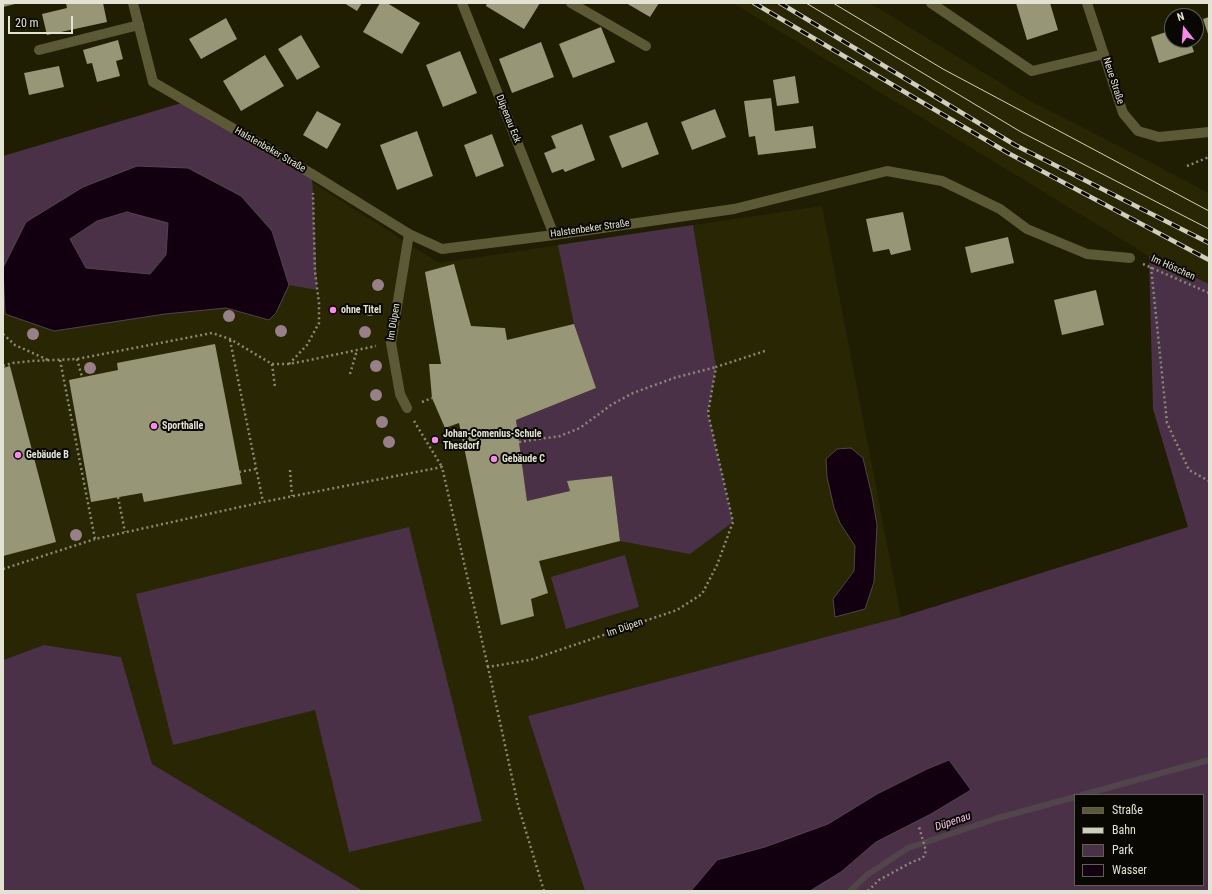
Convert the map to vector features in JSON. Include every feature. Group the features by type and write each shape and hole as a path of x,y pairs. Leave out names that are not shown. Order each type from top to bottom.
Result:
{"street":[{"name":"Halstenbeker Straße","path":"133,3 153,82 312,174 409,234 442,249 554,235 734,208 887,172 942,181 1000,209 1026,229 1087,254 1130,258"},
{"name":"Düpenau Eck","path":"462,3 554,235"},
{"path":"571,3 646,46"},
{"path":"931,3 1032,71 1104,54"},
{"name":"Neue Straße","path":"1087,3 1123,113 1138,131 1160,137 1209,132"},
{"path":"39,50 139,25"},
{"name":"Im Düpen","path":"407,408 400,394 391,344 409,234"}],"path":[{"path":"1187,166 1209,157"},
{"path":"288,364 307,345 319,323 319,303 315,272 312,174"},
{"name":"Im Höschen","path":"1130,258 1209,293"},
{"path":"1151,267 1168,422 1189,470 1209,481"},
{"path":"3,334 15,345 48,360"},
{"path":"3,366 13,363 77,359 212,334 230,340 272,364 288,364 391,344"},
{"path":"230,340 263,502"},
{"path":"350,374 357,350"},
{"path":"519,442 560,436 580,428 606,409 634,393 674,378 716,367 765,351"},
{"path":"77,359 82,378"},
{"path":"60,360 95,539"},
{"path":"272,364 275,387"},
{"name":"Im Düpen","path":"488,667 530,660 670,613 702,594 717,565 733,522 708,413 716,367"},
{"path":"407,408 442,467 518,805 544,891"},
{"path":"3,569 95,539 125,532 292,496 442,467"},
{"path":"239,472 256,469"},
{"path":"290,470 292,496"},
{"path":"118,497 125,532"},
{"path":"868,891 880,880 912,862 923,858 926,851 920,828"}],"shaded area":[{"path":"733,3 870,3 1030,101 1209,193 1209,284 1149,256"},
{"name":"Johan-Comenius-Schule Thesdorf","path":"185,102 439,263 822,206 901,617 528,716 585,891 363,891 152,764 121,657 44,645 3,660 3,153 4,156"}],"green space":[{"path":"185,102 312,174 317,290 289,285 272,231 241,196 188,168 137,166 3,268 3,156"},
{"path":"127,212 168,223 166,255 150,274 86,268 70,239 97,221"},
{"path":"693,225 716,367 708,413 733,522 690,554 620,541 612,476 568,481 570,491 527,501 516,420 596,388 574,324 558,245"},
{"path":"1149,256 1209,284 1209,891 585,891 528,716 901,617 1188,527 1153,409"},
{"path":"409,527 482,821 349,852 315,710 173,745 136,594"},
{"path":"625,555 639,607 566,629 551,577"},
{"path":"44,645 121,657 152,764 363,891 3,891 3,660"}],"water":[{"path":"137,166 188,168 241,196 272,231 289,285 276,313 269,320 226,308 165,314 54,331 5,314 3,268 26,222 83,187","holes":["127,212 168,223 166,255 150,274 86,268 70,239 97,221"]},
{"path":"851,448 863,458 877,525 874,582 865,609 835,617 833,599 854,571 855,546 840,523 834,508 827,477 826,459 837,449"},
{"path":"949,760 971,790 931,814 876,842 841,872 810,891 691,891 717,860 765,847 828,824 877,794 927,769"}],"building":[{"path":"3,3 15,3 15,4 3,7"},
{"path":"66,3 103,3 107,22 47,35 42,14 67,8"},
{"path":"344,3 362,3 357,11"},
{"path":"380,3 387,3 420,23 402,54 363,32"},
{"path":"487,3 540,3 524,29 486,6"},
{"path":"626,3 659,3 650,17"},
{"path":"1016,3 1050,3 1058,30 1027,40"},
{"path":"1209,17 1209,37 1204,22 1204,19"},
{"path":"226,18 237,39 201,59 189,39"},
{"path":"601,27 615,62 573,78 559,44"},
{"path":"1164,33 1164,48 1193,48 1194,52 1159,63 1151,37"},
{"path":"301,35 320,67 297,80 278,49"},
{"path":"118,40 123,59 116,61 120,76 97,82 92,63 87,64 83,50"},
{"path":"541,42 554,77 512,93 499,59"},
{"path":"460,51 477,93 443,107 426,65"},
{"path":"265,55 284,86 241,111 223,81"},
{"path":"59,66 64,87 29,95 24,73"},
{"path":"795,76 799,103 777,106 773,80"},
{"path":"771,98 775,131 813,126 816,148 758,155 755,136 749,137 744,101"},
{"path":"715,109 726,137 692,150 681,122"},
{"path":"317,111 341,124 327,149 303,135"},
{"path":"647,122 659,154 622,168 609,136"},
{"path":"582,124 595,160 565,172 563,169 552,173 544,153 556,148 551,136"},
{"path":"417,131 433,176 397,190 380,145"},
{"path":"492,134 504,166 476,177 464,145"},
{"path":"903,212 911,250 891,255 889,249 873,252 866,219"},
{"path":"1008,237 1014,263 971,273 965,247"},
{"name":"Gebäude C","path":"454,264 471,326 505,328 507,340 574,324 596,388 516,420 527,501 570,491 567,481 612,476 620,541 539,561 548,593 531,599 534,616 501,625 459,423 445,428 432,398 429,364 441,364 425,272"},
{"path":"1096,290 1104,325 1062,335 1054,300"},
{"name":"Sporthalle","path":"215,344 242,484 144,502 142,493 91,502 69,380 118,370 117,363"},
{"name":"Gebäude B","path":"10,366 56,542 3,556 3,368"}],"waterway":[{"name":"Düpenau","path":"1086,794 1209,760"},
{"name":"Düpenau","path":"850,891 867,875 908,848 998,818 1074,797"}],"tram line":[{"path":"806,3 1021,132 1209,229"},
{"path":"833,3 943,69 1209,211"}],"railway":[{"path":"754,3 1008,153 1209,260"},
{"path":"780,3 1015,145 1209,243"}],"place":[{"name":"ohne Titel","path":"333,310"},
{"name":"Sporthalle","path":"154,426"},
{"name":"Johan-Comenius-Schule Thesdorf","path":"435,440"},
{"name":"Gebäude B","path":"18,455"},
{"name":"Gebäude C","path":"494,459"}]}
